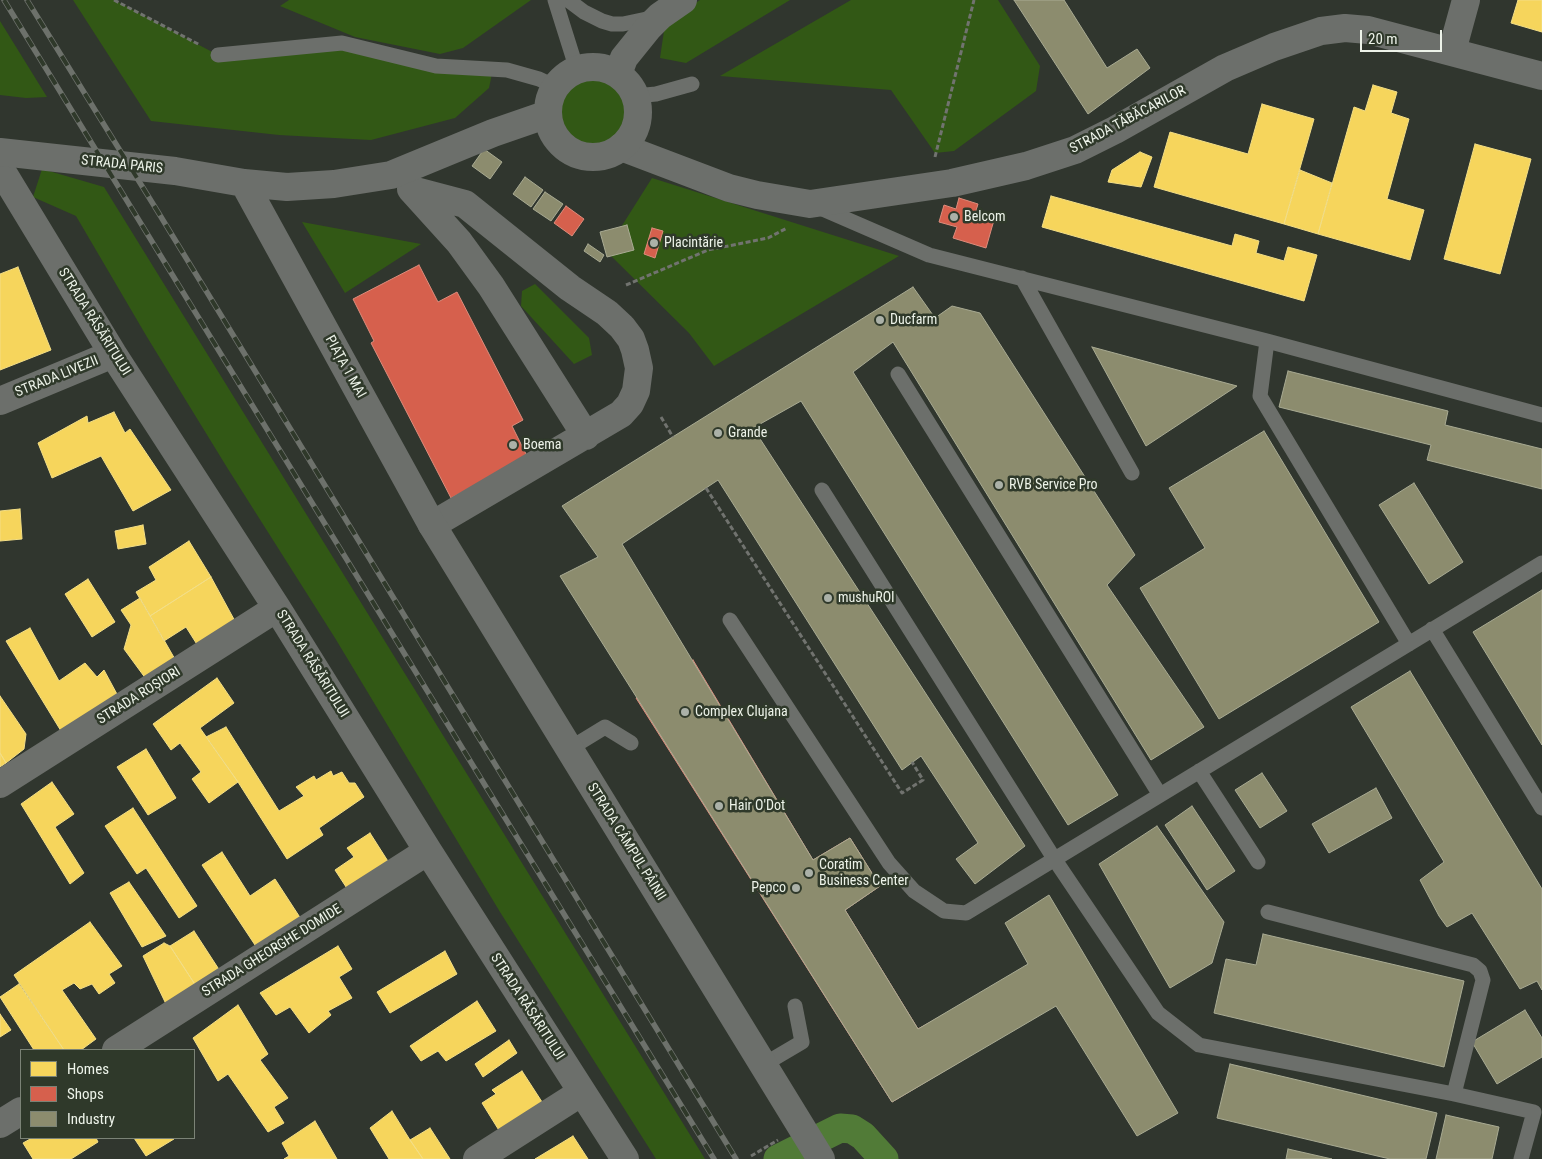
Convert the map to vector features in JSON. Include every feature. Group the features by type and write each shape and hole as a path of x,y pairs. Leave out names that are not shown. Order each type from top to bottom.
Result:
{"street":[{"path":"618,74 624,58 634,44 660,16 683,0"},
{"path":"1452,51 1466,0"},
{"name":"STRADA TĂBĂCARILOR","path":"621,147 729,188 817,206 938,185 1026,166 1074,150 1115,130 1225,68 1274,47 1321,31 1346,28 1368,30 1542,76"},
{"path":"591,67 605,68 618,74 628,84 635,96 638,110 636,124 630,137 621,147 609,154 595,157 581,155 568,149 558,139 551,127 548,114 550,100 556,87 565,76 577,70 591,67"},
{"path":"401,183 493,133 548,114"},
{"name":"STRADA PARIS","path":"0,152 175,171 244,183"},
{"name":"STRADA RĂSĂRITULUI","path":"0,168 113,354 277,608 428,851 625,1159"},
{"path":"244,183 296,186 401,183 465,204 570,288 607,313 622,327 631,339 639,368 636,391 630,404 621,414 432,525"},
{"name":"PIAȚA 1 MAI","path":"244,183 432,525"},
{"path":"401,183 459,242 480,271 586,436"},
{"name":"STRADA LIVEZII","path":"0,401 113,354"},
{"name":"STRADA CÂMPUL PÂINII","path":"432,525 763,1065 807,1147"},
{"name":"STRADA ROȘIORI","path":"0,784 277,608"},
{"name":"STRADA GHEORGHE DOMIDE","path":"118,1049 428,851"},
{"path":"477,1159 582,1092"},
{"path":"0,1124 20,1112"}],"lane":[{"path":"555,0 577,70"},
{"path":"568,0 584,12 612,24 623,24 660,16"},
{"path":"218,55 342,43 436,66 507,70 539,79 556,87"},
{"path":"635,96 656,94 692,84"},
{"path":"817,206 929,255 1267,341 1542,415"},
{"path":"1022,278 1132,473"},
{"path":"1267,341 1260,396 1409,644"},
{"path":"898,374 1160,796"},
{"path":"822,490 1055,860 1158,1013 1199,1045 1538,1109 1521,1159"},
{"path":"730,620 889,863 914,891 944,911 966,912 1055,860 1409,644 1432,628 1542,563"},
{"path":"1432,628 1542,808"},
{"path":"569,749 605,727 631,743"},
{"path":"1199,771 1258,862"},
{"path":"1268,912 1473,965 1480,971 1483,980 1454,1094"},
{"path":"763,1065 802,1042 795,1006"}],"path":[{"path":"114,0 218,55"},
{"path":"938,185 935,153 974,0"},
{"path":"626,285 708,250 768,238 817,206"},
{"path":"661,417 673,437"},
{"path":"706,488 902,793 923,780 912,762"},
{"path":"751,1156 807,1147"}],"green space":[{"path":"73,0 114,0 218,55 342,43 493,69 489,88 455,118 371,140 279,135 151,121"},
{"path":"289,0 531,0 463,48 440,54 355,37 280,6"},
{"path":"700,0 790,0 686,63 660,58 665,24"},
{"path":"851,0 998,0 1040,66 1036,91 954,151 935,153 891,90 720,76"},
{"path":"0,21 47,97 26,98 0,95"},
{"path":"593,72 608,75 621,83 629,96 632,111 629,126 621,139 608,147 593,150 578,147 565,139 557,126 554,111 557,96 565,83 578,75"},
{"path":"42,169 104,187 705,1159 656,1159 500,912 335,638 147,337 76,216 33,197"},
{"path":"652,178 899,256 714,366 689,333 606,251"},
{"path":"302,222 421,244 345,293"},
{"path":"535,284 589,338 592,355 574,364 521,306 522,291"}],"building: Homes":[{"path":"1518,0 1542,0 1542,32 1511,23"},
{"path":"1373,85 1397,92 1391,113 1409,119 1387,199 1424,210 1410,260 1318,234 1354,107 1365,111"},
{"path":"1262,104 1314,119 1284,224 1154,187 1170,132 1248,154"},
{"path":"1475,144 1531,159 1500,274 1444,259"},
{"path":"1140,152 1152,157 1141,187 1108,182 1112,170"},
{"path":"1300,170 1332,183 1318,234 1284,224"},
{"path":"1051,196 1232,246 1235,234 1259,241 1256,253 1284,261 1288,247 1317,255 1304,301 1042,227"},
{"path":"18,267 51,350 0,370 0,274"},
{"path":"114,412 125,433 130,429 171,490 133,511 101,456 52,478 38,443 87,416 88,423"},
{"path":"20,509 22,539 0,541 0,511"},
{"path":"143,525 146,544 118,549 115,531"},
{"path":"189,541 211,577 150,616 136,592 156,580 149,567"},
{"path":"211,577 236,623 198,646 186,627 164,641 150,616"},
{"path":"88,579 115,622 92,637 65,594"},
{"path":"140,598 176,661 146,679 124,649 131,625 121,610"},
{"path":"30,628 59,681 85,663 97,677 104,670 118,696 61,731 6,641"},
{"path":"217,678 234,703 200,728 238,782 209,803 192,779 201,772 180,743 171,750 153,724"},
{"path":"0,696 26,734 24,749 6,763 0,753"},
{"path":"226,727 279,811 304,796 296,787 314,776 316,780 331,771 333,776 342,772 349,783 355,783 364,797 319,828 323,835 287,859 238,782 206,737"},
{"path":"146,749 176,798 148,815 117,767"},
{"path":"0,753 6,763 0,767"},
{"path":"52,782 74,814 55,827 84,873 70,884 21,804"},
{"path":"133,808 197,906 179,918 146,868 137,874 105,826"},
{"path":"370,833 391,866 350,893 335,870 354,857 347,848"},
{"path":"222,852 250,896 275,879 301,919 257,948 202,865"},
{"path":"129,882 166,936 142,947 110,893"},
{"path":"90,922 122,966 109,974 115,983 99,994 92,984 80,989 74,983 62,990 96,1039 82,1049 63,1049 14,975"},
{"path":"194,931 220,971 196,986 170,946"},
{"path":"164,943 170,946 196,986 166,1004 143,956"},
{"path":"338,946 352,969 339,977 352,998 328,1011 331,1015 309,1033 290,1007 276,1015 260,993"},
{"path":"445,951 457,974 390,1013 377,992"},
{"path":"19,984 63,1049 33,1049 0,997"},
{"path":"477,1001 496,1031 446,1061 438,1051 421,1061 410,1046"},
{"path":"238,1005 268,1054 260,1060 288,1098 274,1107 284,1123 268,1132 228,1074 218,1081 193,1038"},
{"path":"0,1014 11,1030 0,1037"},
{"path":"509,1040 517,1053 483,1077 475,1064"},
{"path":"522,1071 544,1105 500,1132 482,1103 496,1094 492,1090"},
{"path":"392,1111 423,1159 389,1159 370,1128"},
{"path":"315,1121 337,1159 284,1159 289,1156 282,1143"},
{"path":"430,1128 450,1159 423,1159 410,1140"},
{"path":"573,1136 588,1159 535,1159"},
{"path":"30,1139 96,1139 98,1142 71,1159 33,1159 23,1143"},
{"path":"135,1139 174,1139 146,1156"}],"building: Shops":[{"path":"959,198 978,204 975,214 994,220 986,248 953,238 957,227 939,222 944,205 956,209"},
{"path":"566,206 584,219 572,236 554,223"},
{"name":"Placintărie","path":"652,228 663,231 655,258 644,254"},
{"path":"419,265 438,302 457,292 523,420 512,426 528,458 451,498 371,343 374,341 353,299"},
{"name":"Coratim Business Center","path":"693,660 813,860 850,838 880,886 845,910 918,1029 945,1014 971,1055 892,1102 636,698"}],"building: Industry":[{"path":"1014,0 1064,0 1107,68 1137,49 1150,68 1088,114"},
{"path":"484,149 502,162 490,179 472,166"},
{"path":"525,177 543,190 531,207 513,194"},
{"path":"545,192 563,204 551,221 533,209"},
{"path":"627,225 634,250 607,257 600,232"},
{"path":"588,244 604,255 600,262 584,251"},
{"name":"Complex Clujana","path":"913,287 935,318 952,306 980,313 1135,555 1107,585 1204,727 1151,760 893,342 853,372 1118,795 1068,825 801,401 753,428 1025,846 975,884 956,859 978,843 921,756 902,770 718,480 622,544 813,860 850,838 880,886 845,910 918,1029 1028,964 1005,923 1049,895 1178,1113 1137,1136 1056,1006 892,1102 560,576 598,557 562,506"},
{"path":"1092,347 1237,386 1146,446"},
{"path":"1288,371 1448,411 1445,425 1542,449 1542,489 1427,460 1431,445 1279,407"},
{"path":"1264,431 1379,622 1219,719 1140,588 1205,548 1169,488"},
{"path":"1414,483 1463,562 1429,584 1379,505"},
{"path":"1542,590 1542,745 1473,632"},
{"path":"1410,671 1542,889 1542,990 1537,981 1520,989 1472,913 1447,927 1420,880 1444,862 1351,707"},
{"path":"1262,773 1287,811 1260,828 1235,790"},
{"path":"1376,788 1392,818 1329,853 1312,824"},
{"path":"1192,806 1235,871 1207,890 1165,825"},
{"path":"1157,826 1224,922 1212,963 1170,988 1099,864"},
{"path":"1263,934 1464,981 1444,1067 1214,1013 1226,959 1256,965"},
{"path":"1525,1010 1542,1038 1542,1057 1497,1084 1472,1042"},
{"path":"1230,1064 1437,1113 1426,1159 1390,1159 1217,1118"},
{"path":"1446,1115 1499,1127 1492,1159 1436,1159"},
{"path":"1288,1149 1332,1159 1286,1159"}],"waterway":[{"path":"778,1159 840,1128 852,1129 863,1136 884,1159"}],"railway":[{"path":"4,0 714,1159"},
{"path":"27,0 736,1159"}],"place":[{"name":"Belcom","path":"954,217"},
{"name":"Placintărie","path":"654,243"},
{"name":"Ducfarm","path":"880,320"},
{"name":"Grande","path":"718,433"},
{"name":"Boema","path":"513,445"},
{"name":"RVB Service Pro","path":"999,485"},
{"name":"mushuROI","path":"828,598"},
{"name":"Complex Clujana","path":"685,712"},
{"name":"Hair O'Dot","path":"719,806"},
{"name":"Coratim Business Center","path":"809,873"},
{"name":"Pepco","path":"796,888"}]}
